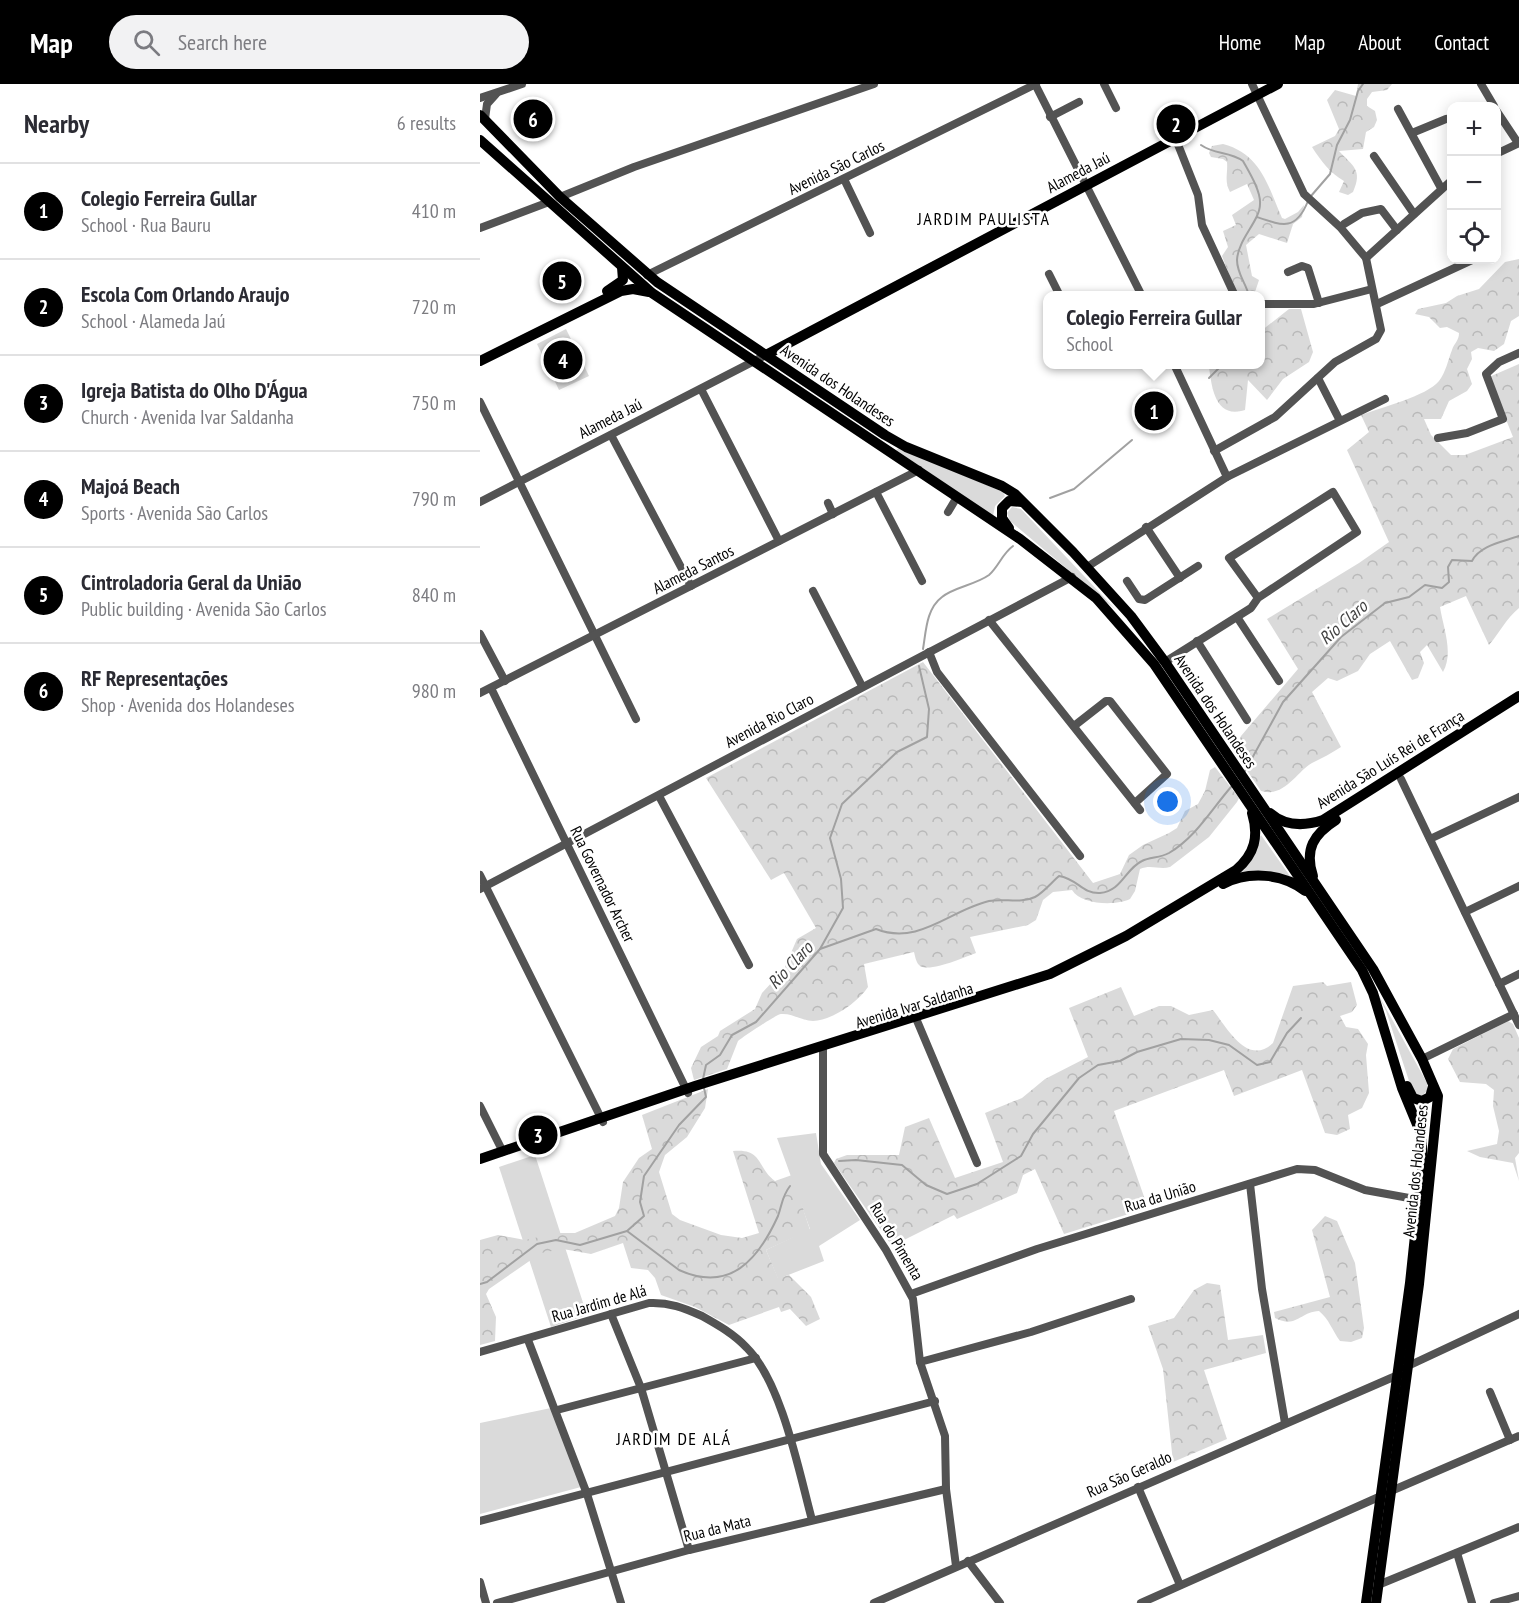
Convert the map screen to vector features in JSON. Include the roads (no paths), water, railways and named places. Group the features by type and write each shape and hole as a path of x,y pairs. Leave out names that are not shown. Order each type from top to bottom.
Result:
{"main road":[{"name":"Alameda Jaú","path":"766,355 1278,84"},
{"name":"Avenida dos Holandeses","path":"482,119 530,166 554,199 622,267 652,293 1020,539 1072,577 1107,609 1142,649 1318,888 1381,982 1437,1089 1437,1100 1430,1195 1408,1366 1366,1603"},
{"name":"Avenida dos Holandeses","path":"481,141 647,275 752,346 906,447 1002,486 1025,503 1088,567 1165,662 1316,902 1362,970 1372,993 1402,1088 1422,1137 1420,1200 1398,1375 1376,1603"},
{"path":"480,353 617,286 624,278 622,267"},
{"path":"480,361 621,291 639,289 652,293"},
{"path":"752,346 754,362"},
{"path":"1020,539 1003,520 1001,510 1009,501 1017,500 1025,503"},
{"name":"Avenida São Luís Rei de França","path":"1248,793 1283,822 1306,824 1323,820 1519,696"},
{"name":"Avenida São Luís Rei de França","path":"1318,888 1309,858 1315,836 1329,824 1519,704"},
{"name":"Avenida Ivar Saldanha","path":"916,1018 1050,974 1126,936 1231,874 1248,858 1255,840 1254,821 1248,793"},
{"name":"Avenida Ivar Saldanha","path":"480,1160 823,1047 1051,978 1128,941 1232,880 1249,877 1279,878 1298,886 1316,902"},
{"path":"1372,993 1409,1092 1417,1100 1426,1100 1432,1095 1433,1087 1429,1073"}],"street":[{"path":"480,98 522,84"},
{"path":"480,228 634,167 874,84"},
{"path":"1035,84 1139,291"},
{"name":"Avenida São Carlos","path":"647,275 1035,84"},
{"path":"1104,84 1116,108"},
{"path":"1214,451 1275,417 1335,362 1379,335 1381,324 1366,258 1340,227 1304,194 1252,84"},
{"path":"1481,84 1492,102"},
{"path":"482,119 487,104 499,92"},
{"path":"1050,117 1079,102"},
{"path":"1398,109 1441,188"},
{"path":"1501,117 1518,143 1501,152"},
{"path":"1412,133 1446,119"},
{"path":"1175,137 1198,195 1202,225 1233,291"},
{"path":"1374,156 1414,214"},
{"path":"844,179 870,233"},
{"path":"1366,258 1447,184"},
{"path":"1344,224 1362,213 1380,209 1397,230"},
{"path":"1377,304 1463,264"},
{"path":"1288,272 1302,266 1308,268 1319,303"},
{"path":"1049,274 1058,291"},
{"path":"1265,304 1284,306 1319,303 1372,289"},
{"path":"1438,438 1467,433 1503,419 1486,374 1500,362 1519,353"},
{"name":"Alameda Jaú","path":"480,502 766,355"},
{"path":"1176,369 1227,477"},
{"path":"1318,378 1339,419"},
{"path":"701,389 780,542"},
{"path":"1088,567 1146,527 1227,477 1339,419 1384,399"},
{"path":"480,402 636,719"},
{"path":"611,435 691,586"},
{"name":"Alameda Santos","path":"480,693 919,470"},
{"path":"876,492 922,581"},
{"path":"1165,662 1251,608 1258,598 1357,531 1333,492 1229,558 1258,598"},
{"path":"948,512 957,496"},
{"path":"828,503 833,514"},
{"path":"1146,527 1180,578"},
{"path":"1127,581 1142,600 1198,566"},
{"name":"Avenida Rio Claro","path":"483,887 1072,577"},
{"path":"813,591 862,686"},
{"path":"1237,616 1279,681"},
{"path":"989,620 1137,806 1167,774 1110,701 1106,701 1074,726"},
{"path":"480,634 505,681"},
{"path":"1197,641 1247,720"},
{"path":"929,652 938,672 1080,856"},
{"name":"Rua Governador Archer","path":"491,688 692,1089"},
{"path":"1401,779 1519,1025"},
{"path":"659,796 749,965"},
{"path":"1430,839 1519,797"},
{"path":"480,875 483,887 602,1120"},
{"path":"1465,912 1519,886"},
{"path":"1499,984 1519,974"},
{"path":"1422,1059 1514,1014"},
{"path":"916,1018 977,1163"},
{"name":"Rua do Pimenta","path":"823,1047 822,1148 825,1161 851,1194 911,1294 916,1313 920,1362 945,1436 946,1490 956,1566"},
{"path":"480,1106 503,1152"},
{"name":"Rua da União","path":"911,1294 1036,1249 1304,1168 1321,1172 1365,1190 1420,1200"},
{"path":"1250,1184 1262,1289 1285,1423"},
{"path":"920,1362 1032,1332 1131,1299"},
{"name":"Rua Jardim de Alá","path":"480,1352 528,1340 649,1303 680,1306 724,1329 748,1348 756,1358 770,1384 790,1440 812,1520"},
{"path":"611,1314 641,1388 689,1550"},
{"path":"1408,1366 1519,1314"},
{"path":"528,1340 557,1410 587,1494 621,1603"},
{"path":"557,1410 756,1358"},
{"name":"Rua São Geraldo","path":"874,1603 1398,1375"},
{"path":"1490,1392 1510,1440"},
{"path":"480,1521 935,1401"},
{"path":"1141,1603 1153,1601 1180,1586 1519,1436"},
{"path":"1137,1487 1180,1586"},
{"name":"Rua da Mata","path":"497,1603 689,1550 946,1490"},
{"path":"1378,1586 1519,1527"},
{"path":"1457,1553 1472,1603"},
{"path":"968,1561 1000,1603"},
{"path":"480,1582 486,1603"},
{"path":"1494,1603 1519,1596"}],"waterway":[{"path":"1311,196 1330,174 1337,145 1350,120 1358,91 1363,84"},
{"path":"1201,145 1243,161 1259,193 1260,204 1257,217 1241,245 1237,260 1238,270 1247,291"},
{"path":"1257,217 1274,223 1288,224 1299,217 1308,201"},
{"path":"1209,378 1218,369"},
{"path":"1050,498 1074,489 1132,440"},
{"name":"Rio Claro","path":"1245,771 1283,702 1341,637 1385,603 1409,597 1425,585 1442,588 1449,582 1448,567 1452,560 1472,561 1480,551 1519,536"},
{"path":"923,649 930,614 937,602 958,588 989,575 1013,546"},
{"path":"820,949 843,908 841,879 830,838 842,804 897,752 927,737 929,709 919,666"},
{"name":"Rio Claro","path":"703,1079 706,1065 720,1055 732,1035 756,1022 820,949 876,929 892,933 920,930 989,901 1030,899 1041,893 1059,876 1094,893 1107,891 1118,884 1136,865 1145,860 1166,855 1179,847 1231,787"},
{"path":"839,1161 856,1160 902,1165 926,1185 947,1194 977,1184 1021,1156 1033,1134 1079,1078 1098,1065 1120,1061 1137,1052 1181,1039 1209,1040 1229,1045 1257,1065 1270,1062 1287,1033 1301,1018"},
{"name":"Rio Claro","path":"480,1284 487,1282 537,1244 556,1240 580,1245 627,1231 644,1216 640,1202 644,1176 679,1125 706,1097 704,1088"},
{"name":"Rio Claro","path":"627,1231 679,1270 697,1276 727,1275 740,1268 761,1246 778,1216 790,1186"}],"place":[{"name":"RF Representações","path":"533,119"},
{"name":"Escola Com Orlando Araujo","path":"1176,124"},
{"name":"Cintroladoria Geral da União","path":"562,281"},
{"name":"Majoá Beach","path":"563,360"},
{"name":"Colegio Ferreira Gullar","path":"1154,411"},
{"name":"Igreja Batista do Olho D'Água","path":"538,1135"}],"district":[{"name":"JARDIM PAULISTA","path":"984,218"},
{"name":"JARDIM DE ALÁ","path":"674,1438"}]}
